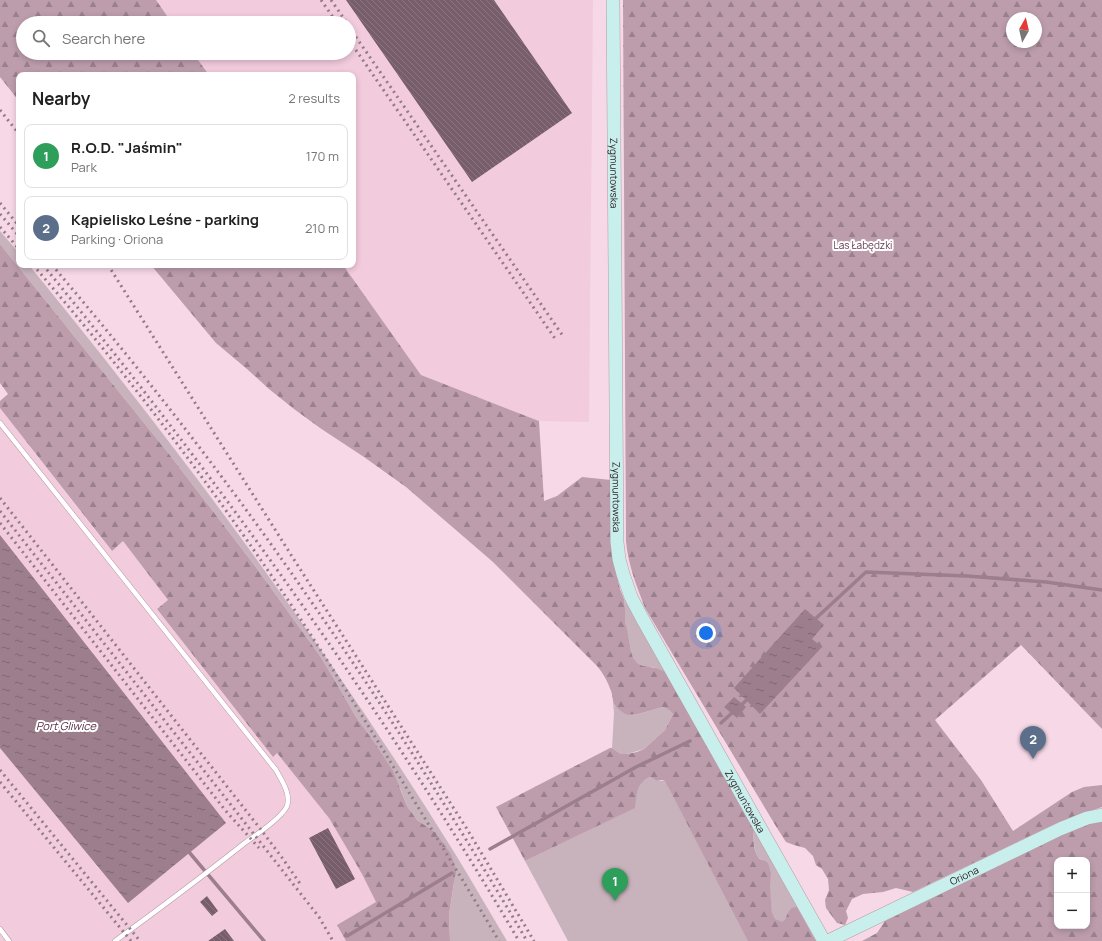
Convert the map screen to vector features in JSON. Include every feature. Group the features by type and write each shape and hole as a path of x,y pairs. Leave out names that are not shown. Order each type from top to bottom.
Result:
{"street":[{"name":"Zygmuntowska","path":"613,0 617,412 616,526 619,559 631,596 642,618 824,941"},
{"name":"Oriona","path":"828,941 1060,829 1087,818 1102,815"}],"lane":[{"path":"0,423 276,770 285,786 288,798 286,808 279,817 256,836 115,941"},
{"path":"0,929 9,941"}],"shaded area":[{"path":"156,0 593,0 589,422 539,421 421,375 345,268 356,268 356,72 207,72 198,60 356,60 356,16 167,16"},
{"path":"0,231 16,250 16,264 0,244"},
{"path":"19,268 31,268 142,407 251,551 304,625 405,775 461,863 507,941 450,941 449,915 454,883 435,832 417,820 407,806 401,790 372,739 356,717 320,656 255,566 169,454"},
{"path":"0,408 111,551 123,541 168,600 157,609 272,756 277,753 329,818 362,874 376,902 337,925 346,941 0,941"},
{"path":"624,599 665,672 653,667 638,665 633,660 625,622"},
{"path":"613,701 615,706 627,715 638,714 663,707 673,714 665,730 644,749 627,754 621,754 612,748 614,713"},
{"path":"650,777 657,781 665,781 750,941 568,941 525,861 634,808 640,786"},
{"path":"754,830 797,907 785,921 781,923 774,920 772,914 767,863 757,855 754,844"}],"green space":[{"path":"0,0 156,0 167,16 16,16 16,60 198,60 207,72 16,72 16,97 0,77"},
{"name":"Las Łabędzki","path":"623,0 1102,0 1102,729 1021,645 935,720 981,780 1013,831 1072,792 1084,787 1102,785 1102,807 1059,822 913,892 896,888 883,892 863,894 852,899 846,911 848,918 845,925 837,923 826,908 825,900 829,890 828,879 822,869 816,865 813,856 805,848 786,842 777,828 645,608 636,584 627,550"},
{"path":"0,244 16,264 16,268 19,268 169,454 255,566 320,656 356,717 393,771 407,806 417,820 435,832 451,854 456,869 449,915 450,941 346,941 337,925 376,902 362,874 329,818 277,753 273,757 157,609 168,600 123,541 112,551 0,408 0,401 8,394 0,383"},
{"path":"154,268 345,268 421,375 539,421 544,501 557,496 582,477 611,480 613,560 624,599 625,622 633,658 638,664 666,672 754,830 756,853 760,859 768,863 771,873 770,886 772,913 775,919 782,922 785,920 790,909 797,907 816,941 748,941 665,781 662,780 657,781 650,777 642,783 638,790 635,808 525,861 496,807 610,748 621,754 637,752 644,749 665,730 673,714 663,707 638,714 627,715 618,709 614,704 612,693 607,681 597,666 493,562 406,487 294,409 216,343"},
{"path":"1102,818 1102,941 862,941 877,933 885,921 1053,838"}],"water":[{"name":"Port Gliwice","path":"0,535 226,823 128,903 0,748"},
{"path":"805,609 824,625 812,639 822,647 760,714 734,688"},
{"path":"734,697 746,707 737,718 724,707"}],"building":[{"path":"346,0 494,0 572,113 472,182"},
{"path":"328,828 355,879 336,889 309,838"},
{"path":"207,896 218,911 212,916 200,902"},
{"path":"225,929 234,941 208,941"}],"waterway":[{"path":"813,621 866,572 967,576 1046,582 1102,590"},
{"path":"739,707 749,698"},
{"path":"721,723 734,711"},
{"path":"490,849 636,767 690,741"},
{"path":"185,851 189,852 264,941"},
{"path":"347,936 452,873"}],"railway":[{"path":"321,0 332,16"},
{"path":"331,0 342,16"},
{"path":"356,37 563,336"},
{"path":"356,50 556,340"},
{"path":"0,110 16,130"},
{"path":"0,203 16,222"},
{"path":"0,214 16,233"},
{"path":"0,227 16,246"},
{"path":"36,268 101,346 166,429 288,600 392,765 499,941"},
{"path":"45,268 172,427 294,594 410,765 466,852 519,941"},
{"path":"54,268 152,387 278,554 337,639 393,724 448,810 527,941"},
{"path":"110,268 293,558 467,829 534,941"},
{"path":"0,498 262,831 301,885"},
{"path":"0,511 319,917 333,941"},
{"path":"0,523 225,810 259,848"},
{"path":"0,770 140,941"},
{"path":"0,782 131,941"}],"place":[{"name":"Kąpielisko Leśne - parking","path":"1033,759"},
{"name":"R.O.D. \"Jaśmin\"","path":"615,901"}]}
